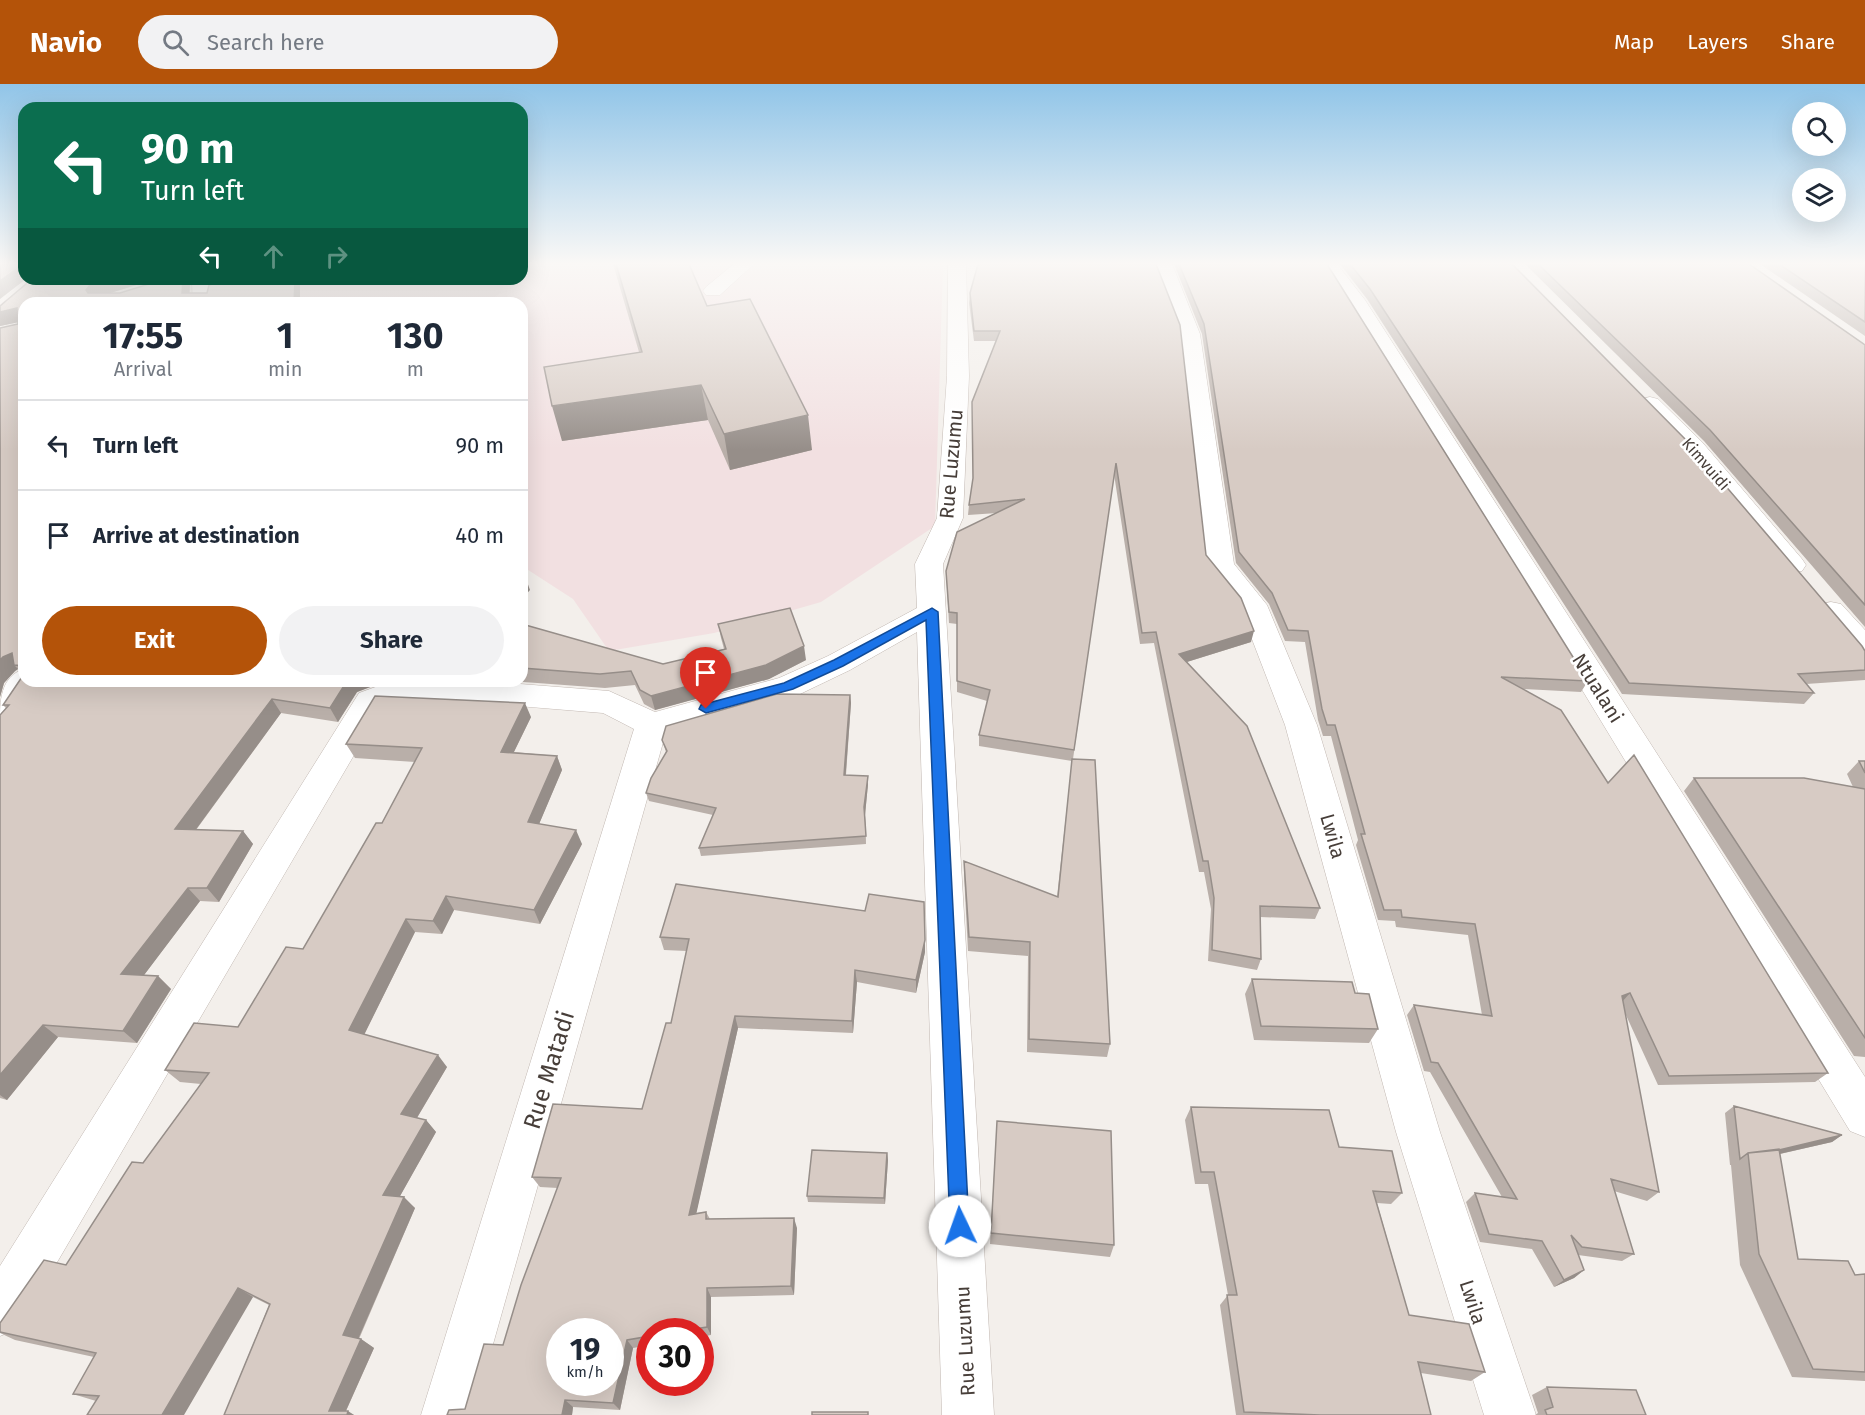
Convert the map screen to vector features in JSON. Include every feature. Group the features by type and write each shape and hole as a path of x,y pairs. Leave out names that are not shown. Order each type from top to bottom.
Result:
{"street":[{"name":"Rue Luzumu","path":"958,326 958,376 950,518 929,564 968,1415"},
{"name":"Lwila","path":"1187,326 1190,333 1220,566 1252,605 1301,725 1418,1132 1510,1415"},
{"name":"Ntualani","path":"1371,326 1865,1116"},
{"name":"Kimvuidi","path":"1635,389 1693,447 1865,649"},
{"path":"0,1311 370,701 389,693 417,694 458,690 609,702 651,724 789,686 839,663 932,612"},
{"path":"0,713 19,687"},
{"name":"Rue Matadi","path":"447,1415 651,724"}],"shaded area":[{"path":"528,326 941,326 935,526 821,602 714,633 609,651 573,599 528,570"}],"building":[{"path":"18,326 18,665 14,665 12,653 0,660 0,328"},
{"path":"634,326 764,326 808,415 724,434 701,385 552,406 544,367 642,352"},
{"path":"973,326 1180,326 1206,555 1241,598 1254,631 1179,654 1247,726 1320,908 1260,906 1261,959 1212,950 1214,898 1208,861 1203,861 1156,632 1142,633 1116,463 1074,750 979,735 990,690 957,681 957,613 949,612 946,571 957,532 1025,499 969,505 973,478 972,402 1000,331 974,331"},
{"path":"1204,326 1366,326 1588,681 1501,677 1561,710 1608,783 1634,755 1828,1073 1669,1076 1630,993 1622,996 1659,1192 1611,1179 1634,1254 1582,1247 1571,1235 1584,1270 1564,1280 1542,1241 1489,1234 1475,1193 1517,1199 1438,1063 1431,1062 1414,1005 1492,1016 1475,924 1402,917 1401,910 1384,910 1361,834 1365,834 1335,725 1327,725 1322,709 1308,631 1288,630 1272,593 1239,552"},
{"path":"1394,326 1573,326 1689,443 1865,651 1865,670 1798,674 1814,693 1629,683"},
{"path":"1602,326 1838,326 1865,345 1865,605 1710,430"},
{"path":"790,608 804,646 766,665 651,696 640,690 631,671 600,674 528,668 528,626 663,664 726,649 718,624"},
{"path":"18,683 18,687 343,687 330,708 272,699 175,829 243,831 207,888 188,888 121,974 158,976 123,1031 43,1025 0,1075 0,715 9,705 3,705"},
{"path":"777,694 850,695 844,775 868,776 864,807 866,836 699,848 716,808 646,793 651,778 667,751 662,740 666,726"},
{"path":"375,696 525,703 501,752 557,756 528,822 576,830 534,910 446,896 433,921 406,919 349,1030 438,1055 401,1114 426,1120 383,1195 404,1197 343,1335 361,1339 329,1411 348,1411 347,1415 224,1415 270,1304 238,1288 162,1415 87,1415 99,1396 73,1394 96,1353 0,1332 0,1323 44,1260 66,1265 132,1162 143,1163 209,1073 165,1070 194,1023 238,1027 286,947 303,949 376,823 382,823 422,748 346,744"},
{"path":"1072,759 1095,760 1110,1044 1029,1039 1030,942 969,937 964,861 1058,897"},
{"path":"1859,761 1865,761 1865,773"},
{"path":"1694,778 1804,778 1865,789 1865,1038"},
{"path":"676,884 865,911 869,894 924,902 925,940 916,980 855,970 852,1021 735,1016 689,1215 706,1212 706,1219 794,1218 791,1286 707,1288 707,1318 636,1318 636,1338 627,1340 624,1354 624,1318 546,1318 546,1396 615,1396 613,1403 565,1400 562,1415 447,1415 449,1410 465,1409 484,1344 503,1345 521,1285 561,1178 532,1177 553,1104 642,1109 666,1023 671,1023 689,939 660,937"},
{"path":"1252,979 1352,982 1355,993 1369,994 1378,1029 1261,1026"},
{"path":"1734,1106 1842,1135 1779,1150 1748,1153 1740,1159"},
{"path":"1191,1107 1329,1110 1339,1147 1392,1151 1402,1193 1373,1191 1409,1315 1469,1324 1485,1372 1418,1362 1431,1415 1244,1412 1227,1295 1237,1295 1214,1172 1201,1172"},
{"path":"997,1121 1111,1131 1114,1245 991,1233"},
{"path":"1779,1149 1798,1259 1848,1261 1855,1275 1865,1274 1865,1372 1813,1369 1759,1254 1748,1153"},
{"path":"812,1150 887,1153 884,1198 807,1196"},
{"path":"1547,1387 1636,1390 1646,1415 1547,1415 1545,1410 1553,1407"},
{"path":"812,1412 868,1412 868,1415 812,1415"}],"route":[{"path":"706,709 789,686 839,663 932,612 960,1226"}]}
